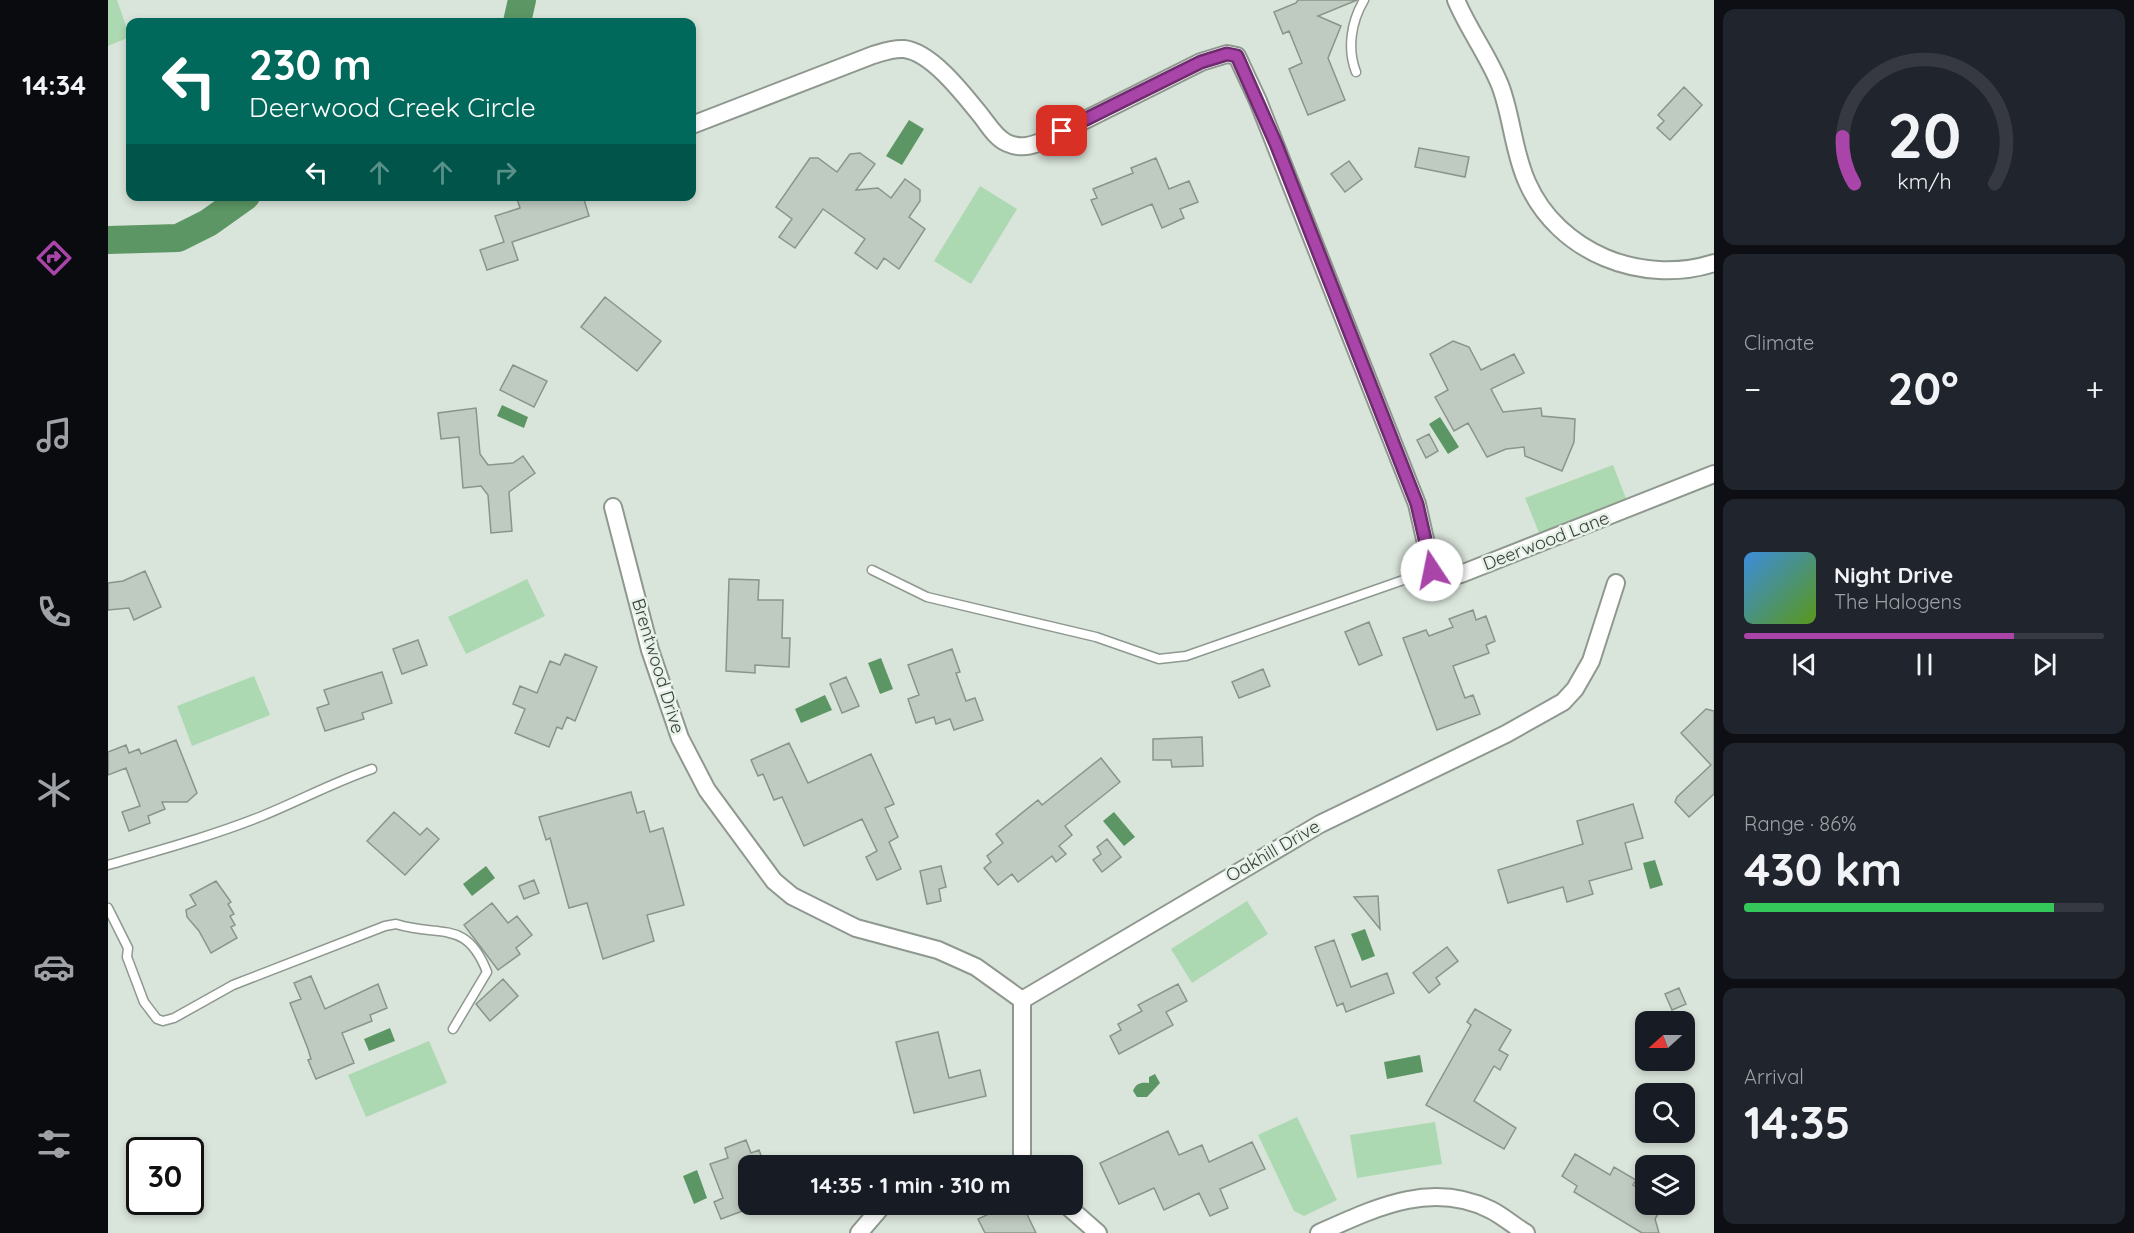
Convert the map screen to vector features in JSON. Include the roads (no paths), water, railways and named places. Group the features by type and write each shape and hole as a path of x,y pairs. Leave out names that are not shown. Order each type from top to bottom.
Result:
{"street":[{"path":"1455,0 1486,54 1500,87 1527,182 1544,212 1563,232 1585,249 1635,267 1670,272 1693,270 1714,263"},
{"path":"696,123 880,53 907,49 919,52 931,62 968,100 997,136 1006,143 1025,147 1043,141 1201,62 1227,54 1237,56 1258,101 1336,294 1417,504 1432,570"},
{"name":"Deerwood Lane","path":"1432,570 1443,578 1461,574 1714,474"},
{"name":"Brentwood Drive","path":"613,507 653,659 680,738 707,790 774,881 792,896 856,928 938,950 976,967 1022,1000"},
{"name":"Oakhill Drive","path":"1022,1000 1320,824 1506,734 1563,702 1575,689 1591,661 1616,584"},
{"path":"1022,1000 1022,1155"},
{"path":"1319,1233 1394,1203 1434,1195 1460,1200 1490,1210 1526,1233"},
{"path":"859,1233 875,1215"},
{"path":"1078,1215 1098,1233"}],"lane":[{"path":"1356,72 1350,58 1351,36 1364,0"},
{"path":"872,570 927,597 1096,637 1158,659 1186,656 1432,570"},
{"path":"108,865 232,828 286,806 332,783 372,769"},
{"path":"108,908 128,948 127,957 144,1002 157,1019 163,1021 174,1018 233,985 385,926 396,924 461,935 480,954 487,972 453,1029"}],"waterway":[{"path":"518,18 522,0"},
{"path":"108,240 178,238 208,223 239,201"}]}
